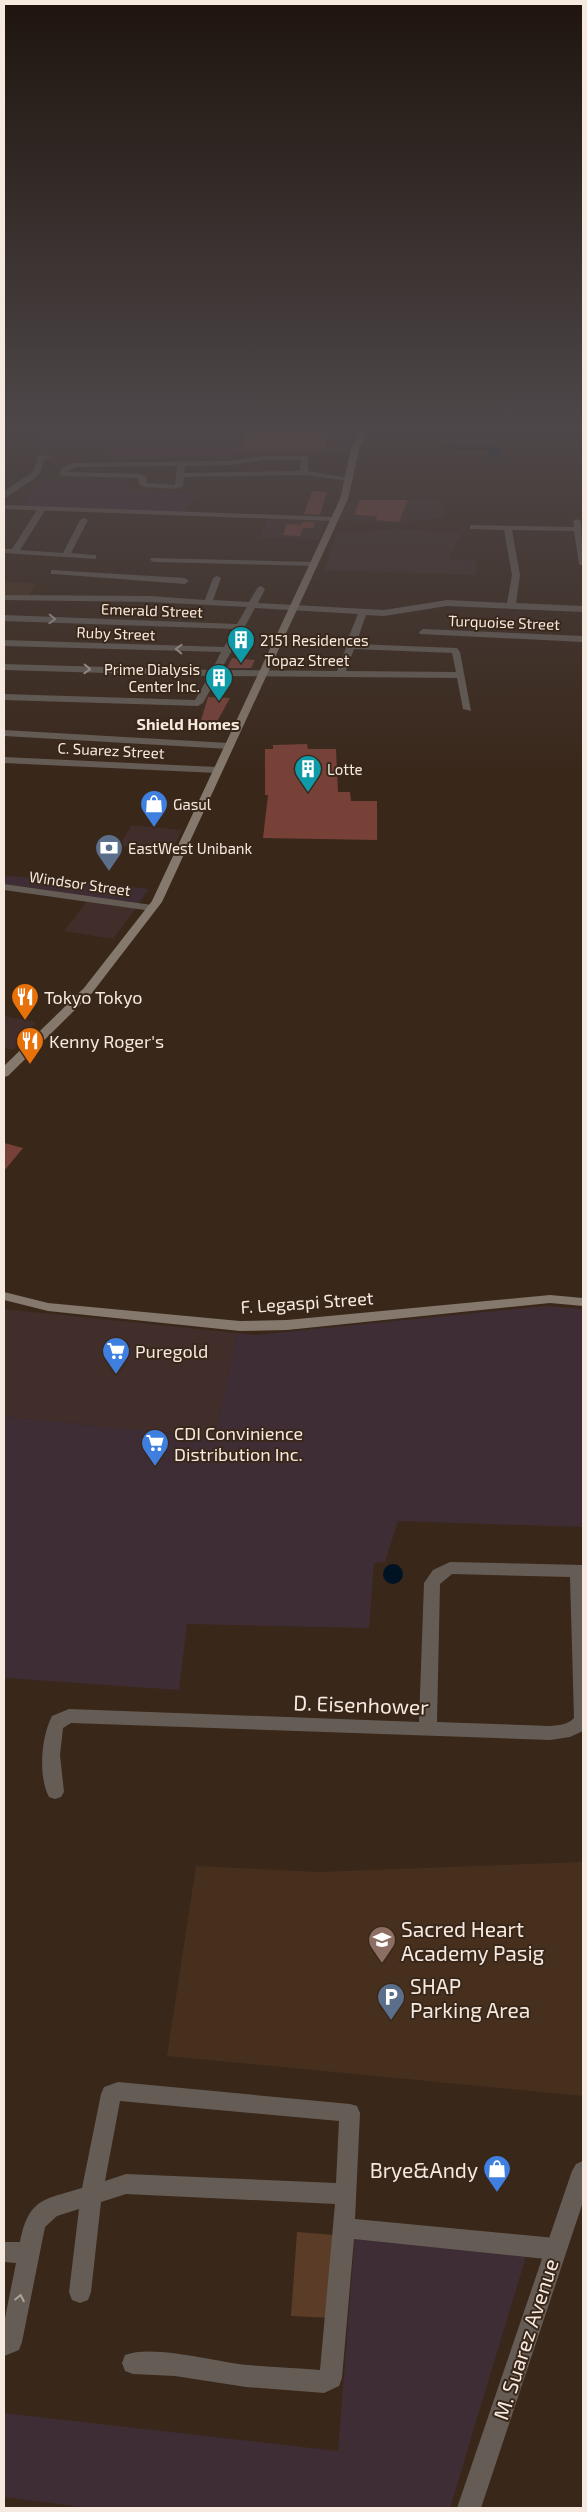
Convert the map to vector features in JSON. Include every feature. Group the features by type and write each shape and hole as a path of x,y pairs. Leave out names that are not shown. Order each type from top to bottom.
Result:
{"main road":[{"path":"4,1074 20,1055 62,1018 84,994 127,943 152,908 192,828 217,770 325,539"},
{"name":"F. Legaspi Street","path":"4,1296 48,1307 240,1326 287,1325 550,1299 583,1302"}],"street":[{"path":"14,552 22,539"},
{"path":"66,555 74,539"},
{"path":"509,539 516,575 511,606"},
{"path":"580,539 583,564"},
{"path":"4,551 93,557"},
{"path":"154,560 314,564"},
{"path":"54,572 185,581"},
{"path":"208,602 217,578"},
{"path":"150,599 160,580"},
{"path":"4,697 198,703 261,589"},
{"path":"4,597 150,599 391,613 447,603 583,610"},
{"path":"341,674 349,646 363,612"},
{"name":"Emerald Street","path":"4,618 239,627"},
{"path":"422,649 426,620"},
{"name":"Turquoise Street","path":"423,632 583,639"},
{"name":"Ruby Street","path":"4,642 228,650"},
{"path":"349,646 450,649 456,652 468,709"},
{"name":"Topaz Street","path":"4,667 262,674 461,675"},
{"path":"4,733 229,746"},
{"name":"C. Suarez Street","path":"4,760 217,770"},
{"name":"Windsor Street","path":"4,887 152,908"},
{"path":"428,1729 432,1583 439,1574 450,1568 580,1571"},
{"name":"D. Eisenhower","path":"55,1792 51,1751 54,1727 58,1721 69,1716 550,1733 570,1730 580,1724 583,1718 580,1571"},
{"path":"80,2292 90,2196 108,2100 111,2094 118,2091 350,2113 344,2228 332,2373 328,2380 324,2382 246,2376 175,2365 134,2363"},
{"name":"M. Suarez Avenue","path":"469,2508 555,2249 583,2171"},
{"path":"4,2345 11,2342 35,2222 40,2215 50,2208 126,2184 345,2194"},
{"path":"344,2228 555,2249"},
{"path":"4,2252 28,2254"}],"shaded area":[{"path":"335,539 458,539 448,559 477,561 476,575 324,570"},
{"path":"4,582 36,583 29,595 4,595"},
{"path":"132,825 182,830 171,852 119,846"},
{"path":"6,876 71,880 149,889 139,903 4,884"},
{"path":"87,901 136,908 113,939 64,931"},
{"path":"4,1016 36,1022 13,1050 4,1048"},
{"path":"546,1306 583,1309 583,1527 398,1521 385,1562 374,1563 369,1628 187,1624 179,1690 6,1678 4,1683 4,1416 215,1438 237,1333 255,1335"},
{"name":"Puregold","path":"4,1309 237,1333 215,1438 4,1416"},
{"name":"Sacred Heart Academy Pasig","path":"583,1862 583,2096 167,2056 196,1866 318,1872"},
{"path":"297,2232 335,2235 331,2318 291,2316"},
{"path":"355,2235 528,2250 450,2508 90,2508 4,2497 4,2413 338,2451"}],"water":[{"path":"393,1564 400,1567 403,1574 400,1581 393,1584 386,1581 383,1574 386,1567"}],"building":[{"name":"2151 Residences","path":"232,658 255,660 251,668 227,668"},
{"path":"208,697 230,698 213,729 198,730"},
{"name":"Lotte","path":"307,744 308,749 336,749 338,792 350,792 351,801 377,801 377,840 263,838 268,795 265,795 265,749 273,749 273,745"},
{"path":"4,1143 23,1148 4,1171"}],"place":[{"name":"2151 Residences","path":"241,664"},
{"name":"Prime Dialysis Center Inc.","path":"219,702"},
{"name":"Lotte","path":"308,793"},
{"name":"Gasul","path":"154,828"},
{"name":"EastWest Unibank","path":"109,872"},
{"name":"Tokyo Tokyo","path":"25,1021"},
{"name":"Kenny Roger's","path":"30,1065"},
{"name":"Puregold","path":"116,1375"},
{"name":"CDI Convinience Distribution Inc.","path":"155,1467"},
{"name":"Sacred Heart Academy Pasig","path":"382,1964"},
{"name":"SHAP Parking Area","path":"391,2021"},
{"name":"Brye&Andy","path":"497,2193"}],"district":[{"name":"Shield Homes","path":"188,723"}]}
